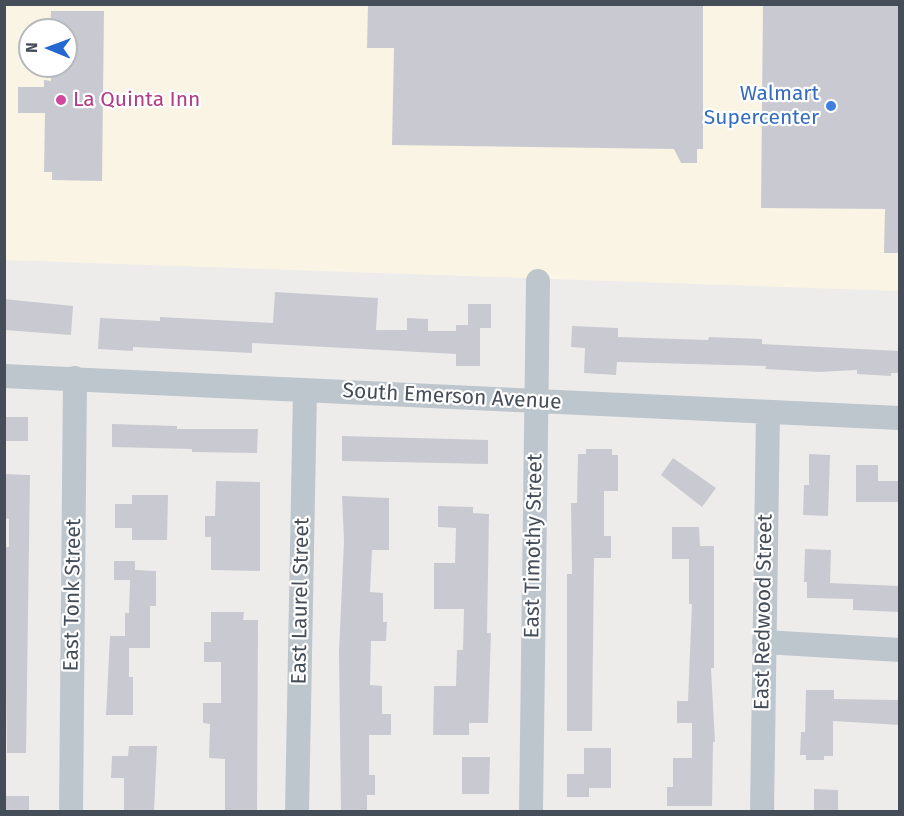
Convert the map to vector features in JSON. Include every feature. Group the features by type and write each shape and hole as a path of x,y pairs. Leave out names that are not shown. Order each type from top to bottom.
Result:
{"street":[{"name":"East Timothy Street","path":"531,812 538,281"},
{"name":"South Emerson Avenue","path":"4,376 900,418"},
{"name":"East Tonk Street","path":"71,812 75,378"},
{"name":"East Laurel Street","path":"297,812 305,390"},
{"name":"East Redwood Street","path":"762,812 768,412"},
{"path":"764,642 900,650"}],"shaded area":[{"path":"5,5 899,5 899,291 5,260"}],"building":[{"path":"368,4 703,4 703,149 697,149 697,163 681,163 674,149 392,145 394,48 367,48"},
{"name":"Walmart Supercenter","path":"763,4 900,4 900,253 884,253 885,209 761,208"},
{"name":"La Quinta Inn","path":"51,11 104,11 102,181 52,180 52,172 44,172 45,113 18,113 18,87 44,87 44,80 51,81 51,78 78,78 78,18 51,18"},
{"path":"275,292 378,298 376,330 407,330 407,318 428,319 428,331 456,331 456,325 468,325 468,304 491,304 491,328 480,328 480,366 456,366 456,354 252,343 252,353 133,347 133,351 98,349 100,318 160,321 160,317 273,323"},
{"path":"4,299 73,306 71,335 4,330"},
{"path":"572,326 618,328 618,337 762,339 762,344 900,351 900,373 891,373 891,376 857,374 857,370 819,372 765,369 766,366 617,362 616,375 584,373 585,348 571,347"},
{"path":"4,417 28,417 28,441 4,441"},
{"path":"112,424 177,426 177,429 258,429 257,453 112,447"},
{"path":"342,436 488,440 488,464 342,461"},
{"path":"586,449 612,449 612,455 618,455 618,491 604,491 604,536 611,536 611,558 594,558 592,731 567,731 567,574 572,574 571,503 577,503 578,454 586,454"},
{"path":"809,454 830,455 828,516 803,515 804,485 809,485"},
{"path":"673,458 716,488 702,507 661,475"},
{"path":"856,465 878,465 878,481 900,481 900,502 856,502"},
{"path":"4,474 30,475 26,753 7,753 4,547 9,547 9,519 4,518"},
{"path":"216,481 260,482 260,571 211,570 211,537 205,537 205,516 215,516"},
{"path":"132,495 168,495 167,540 132,540 132,528 115,528 115,504 132,504"},
{"path":"342,496 389,498 389,550 372,550 370,592 383,593 383,622 387,622 386,641 371,641 370,685 382,686 382,714 391,714 391,735 369,735 369,775 375,775 375,795 367,795 367,812 341,812 339,651 344,541"},
{"path":"438,506 473,507 473,513 489,514 487,633 491,633 488,723 469,723 469,735 433,735 434,686 456,686 457,650 463,650 464,609 434,609 434,563 455,563 456,528 438,527"},
{"path":"672,527 699,527 700,546 714,546 714,668 711,668 715,742 713,742 712,806 667,806 667,787 673,787 673,758 692,758 692,723 677,723 677,701 688,701 692,604 689,604 689,559 672,559"},
{"path":"805,549 831,550 830,583 900,586 900,612 853,610 853,599 807,598 807,582 804,582"},
{"path":"114,561 135,561 135,570 156,571 156,606 150,606 150,648 129,648 129,677 133,677 133,715 106,715 110,636 125,636 125,613 129,613 130,580 114,580"},
{"path":"211,612 244,612 243,620 258,620 257,812 225,812 225,759 209,758 210,724 203,723 203,703 221,703 221,662 204,662 204,642 211,642"},
{"path":"806,690 834,690 834,699 900,700 900,725 833,721 833,756 824,756 824,760 806,760 806,755 800,755 801,732 805,732"},
{"path":"129,746 157,746 154,812 124,812 124,778 111,778 112,756 128,756"},
{"path":"584,748 611,748 611,788 589,788 589,797 567,797 567,774 584,774"},
{"path":"462,757 490,757 489,794 462,794"},
{"path":"814,789 838,790 838,812 814,812"},
{"path":"4,796 29,796 29,812 4,812"}],"place":[{"name":"La Quinta Inn","path":"61,100"},
{"name":"Walmart Supercenter","path":"831,106"}]}
